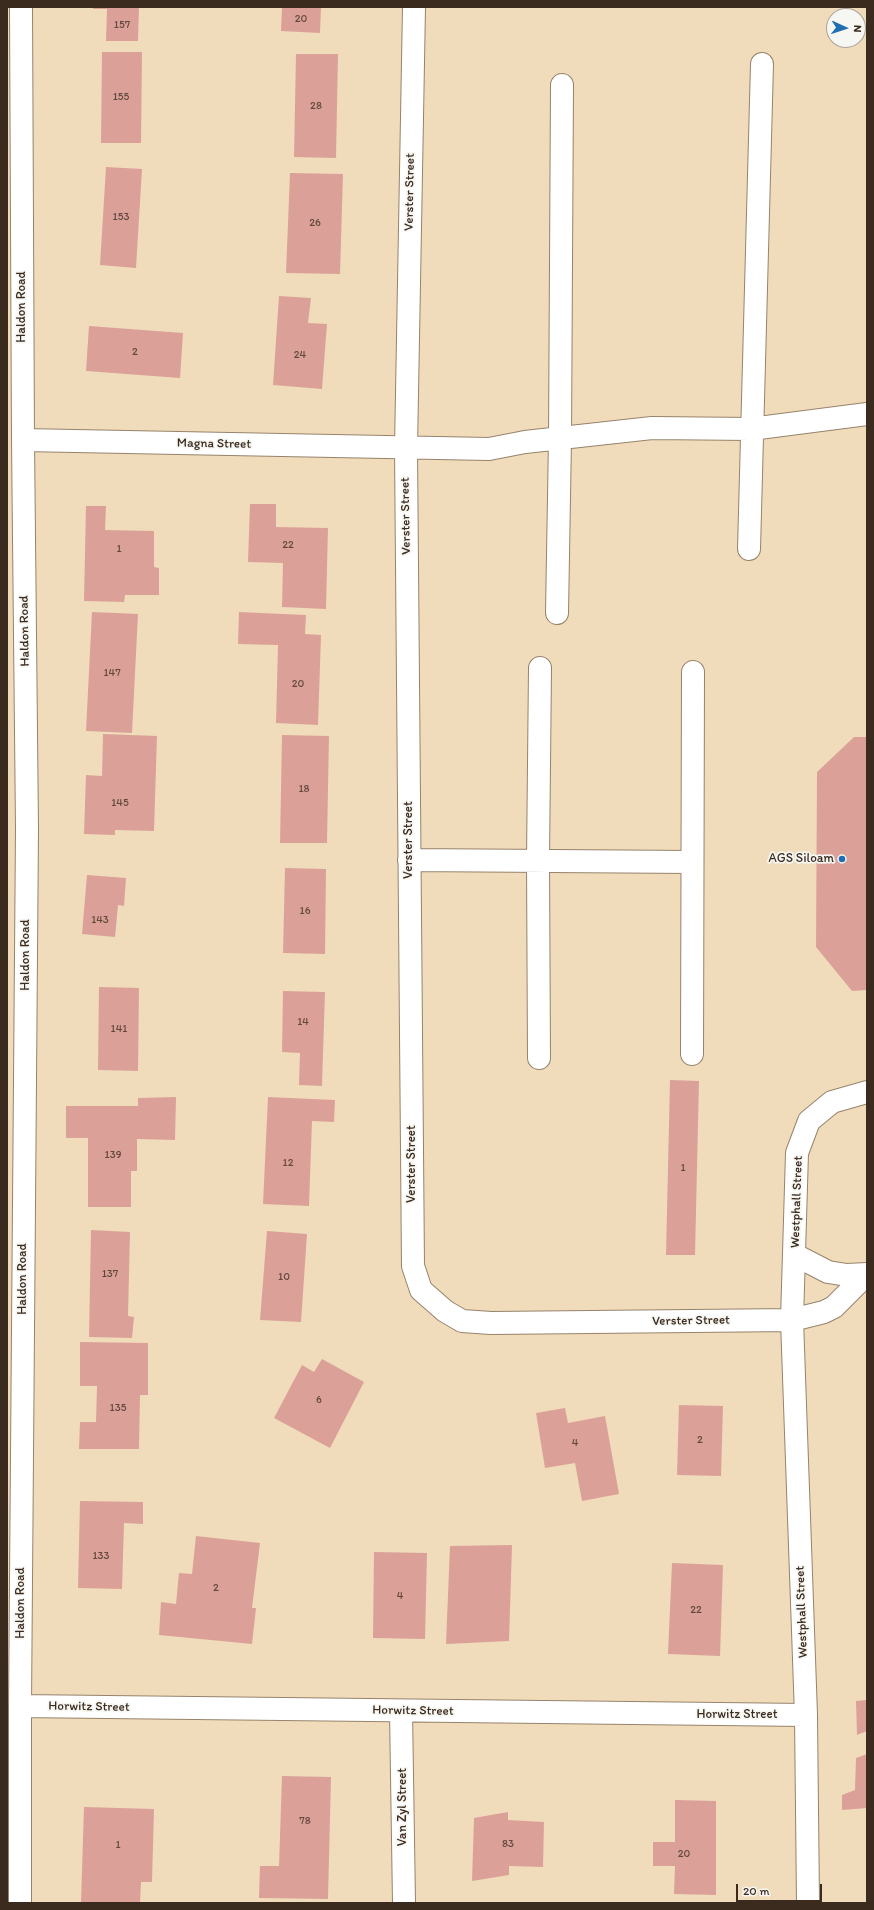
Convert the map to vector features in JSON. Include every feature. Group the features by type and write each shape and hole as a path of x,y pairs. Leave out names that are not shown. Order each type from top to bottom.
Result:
{"street":[{"name":"Haldon Road","path":"20,1903 20,1706 27,837 22,440 21,7"},
{"name":"Verster Street","path":"414,7 406,448 413,1266 421,1290 444,1311 462,1320 490,1323 792,1320"},
{"path":"748,549 762,64"},
{"path":"557,613 560,439 562,85"},
{"name":"Magna Street","path":"22,440 489,449 525,442 652,428 751,429 867,414"},
{"path":"539,1058 538,860 540,668"},
{"path":"692,1054 693,672"},
{"path":"409,860 692,862"},
{"name":"Westphall Street","path":"808,1903 806,1715 792,1320 797,1153 809,1121 832,1102 867,1092"},
{"name":"Westphall Street","path":"795,1255 828,1272 847,1275 867,1274"},
{"name":"Westphall Street","path":"792,1320 824,1312 834,1307 867,1274"},
{"name":"Horwitz Street","path":"20,1706 806,1715"},
{"name":"Van Zyl Street","path":"401,1711 404,1903"}],"building":[{"path":"93,7 139,7 138,41 106,41 107,9 93,9"},
{"path":"282,7 321,7 320,33 281,31"},
{"path":"102,52 142,52 141,143 101,143"},
{"path":"296,54 338,54 336,158 294,157"},
{"path":"106,167 142,169 136,268 100,265"},
{"path":"290,173 343,174 340,274 286,273"},
{"path":"279,296 311,298 308,323 327,324 322,389 273,385"},
{"path":"89,326 183,333 180,378 86,371"},
{"path":"250,504 276,504 276,527 328,528 326,609 282,607 283,563 248,562"},
{"path":"86,506 106,506 105,530 154,531 154,567 159,568 159,595 125,595 124,602 84,601"},
{"path":"92,612 138,614 132,733 86,731"},
{"path":"239,612 306,615 305,634 321,635 318,725 276,723 278,645 238,644"},
{"path":"103,734 157,736 154,831 115,830 115,835 84,834 86,775 102,776"},
{"path":"282,735 329,736 327,843 280,843"},
{"name":"AGS Siloam","path":"854,737 867,737 867,990 852,991 816,947 817,772"},
{"path":"285,868 326,869 325,954 283,953"},
{"path":"87,875 126,878 124,906 118,905 115,937 82,934"},
{"path":"99,987 139,988 138,1071 98,1070"},
{"path":"283,991 325,992 322,1086 299,1085 300,1053 282,1052"},
{"path":"670,1080 699,1081 695,1255 666,1255"},
{"path":"176,1097 175,1140 137,1139 137,1171 131,1171 131,1207 88,1207 88,1138 66,1138 66,1106 138,1106 138,1098"},
{"path":"268,1097 335,1100 334,1122 312,1121 309,1206 263,1204"},
{"path":"91,1230 130,1232 128,1316 134,1317 132,1338 89,1337"},
{"path":"267,1231 307,1234 301,1322 260,1320"},
{"path":"80,1342 148,1343 148,1395 140,1395 139,1449 79,1449 80,1422 96,1422 97,1386 80,1386"},
{"path":"322,1359 364,1382 330,1448 274,1418 302,1365 314,1372"},
{"path":"679,1405 723,1406 721,1476 677,1475"},
{"path":"565,1408 568,1423 605,1416 619,1494 582,1501 575,1463 545,1468 536,1413"},
{"path":"80,1501 143,1502 143,1524 124,1523 122,1589 78,1588"},
{"path":"196,1536 260,1543 252,1608 256,1608 252,1644 159,1635 161,1602 176,1604 179,1573 192,1574"},
{"path":"512,1545 509,1641 446,1644 450,1546"},
{"path":"374,1552 427,1553 425,1639 373,1638"},
{"path":"672,1563 723,1565 720,1656 668,1654"},
{"path":"867,1700 867,1731 857,1735 856,1701"},
{"path":"867,1754 867,1808 842,1810 842,1795 855,1790 856,1758"},
{"path":"282,1776 331,1777 328,1899 259,1898 260,1866 279,1866"},
{"path":"675,1800 716,1801 716,1895 674,1894 675,1866 653,1866 653,1842 675,1842"},
{"path":"84,1807 154,1809 152,1882 141,1882 140,1903 81,1903"},
{"path":"508,1812 508,1820 544,1822 543,1867 509,1866 509,1875 472,1881 474,1818"}],"place":[{"name":"AGS Siloam","path":"842,859"}]}
